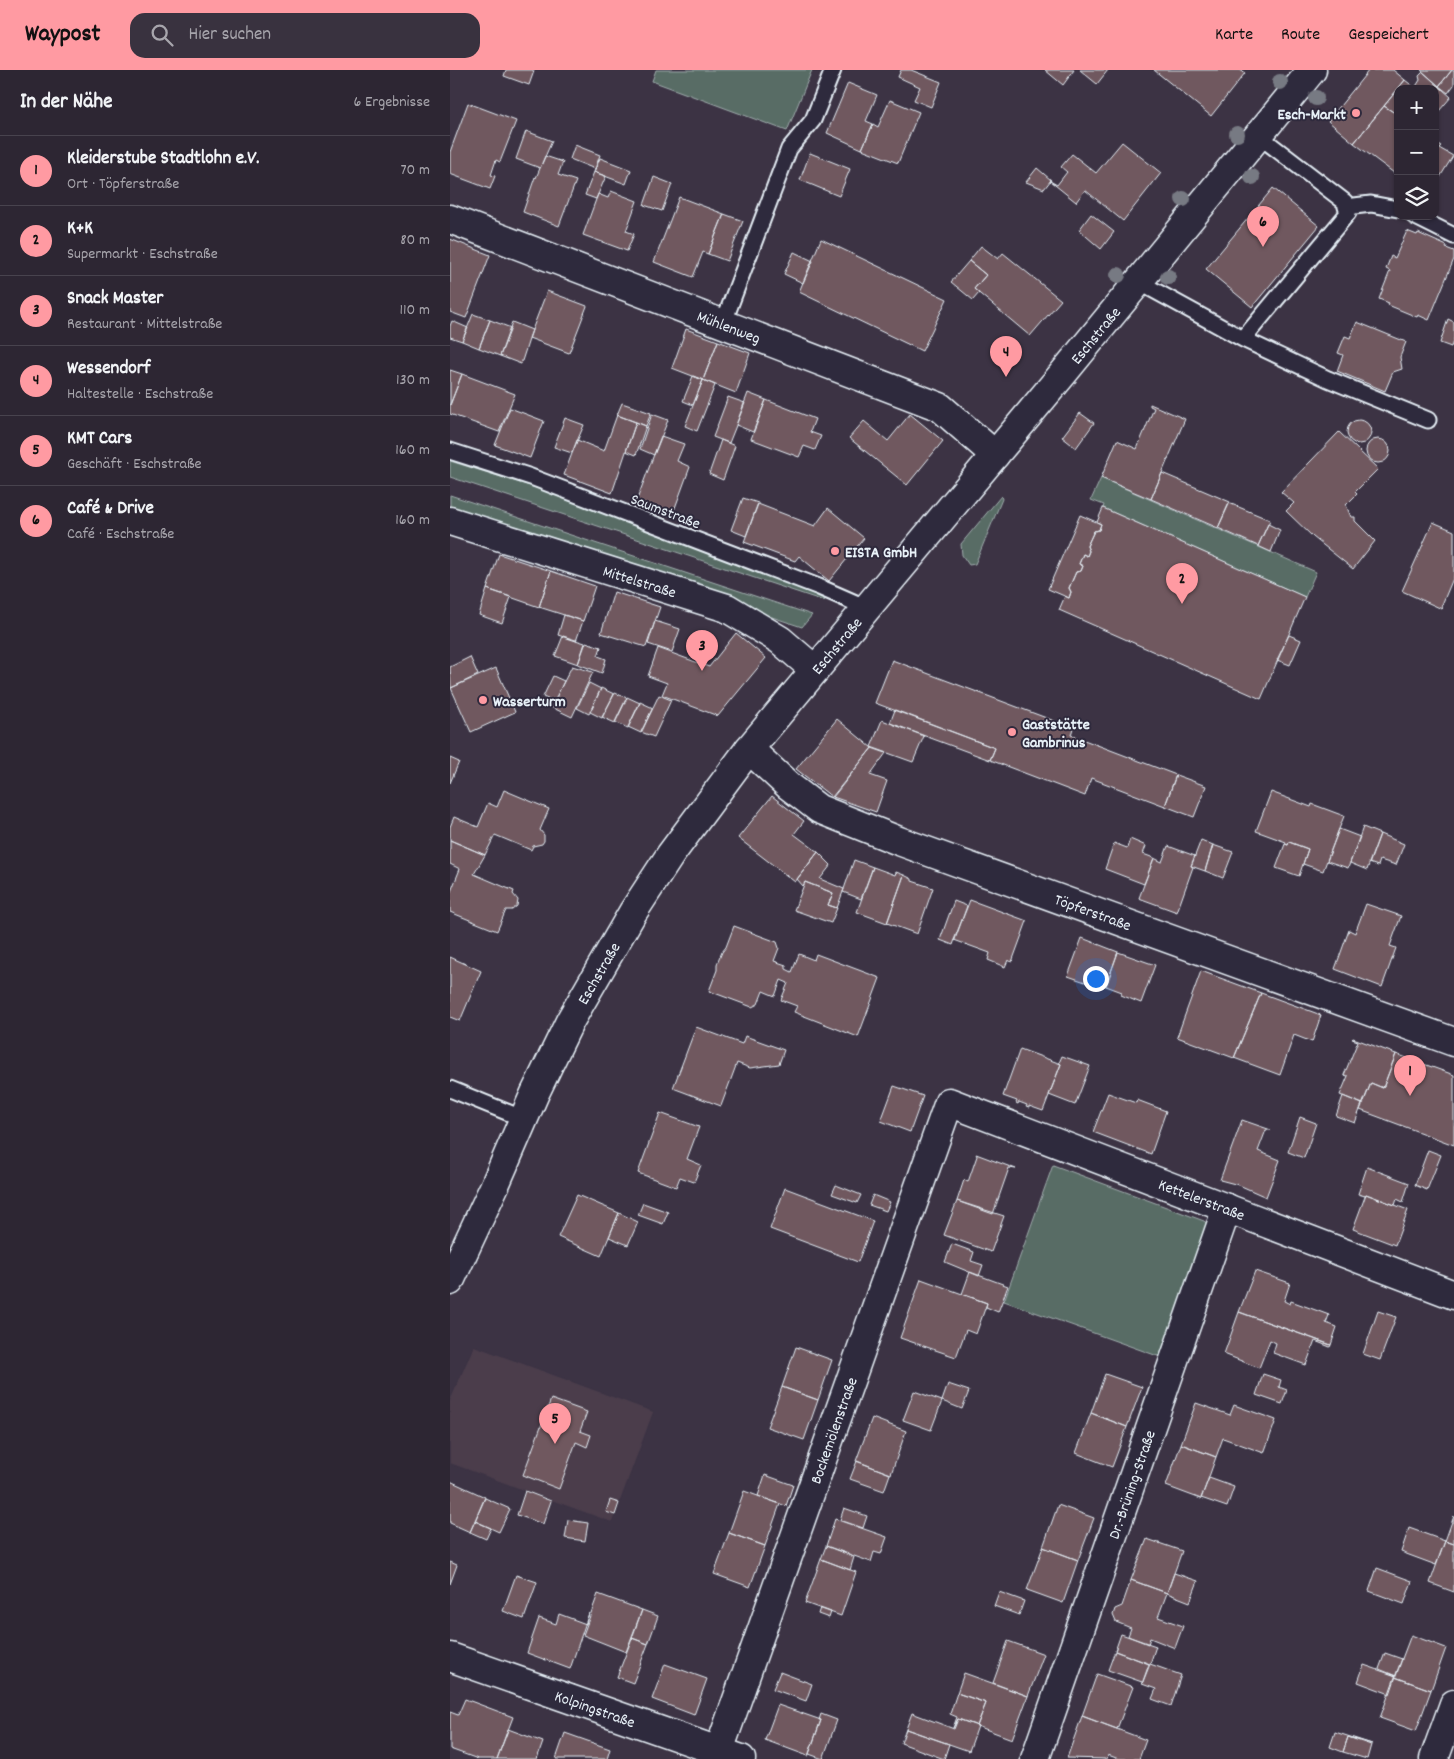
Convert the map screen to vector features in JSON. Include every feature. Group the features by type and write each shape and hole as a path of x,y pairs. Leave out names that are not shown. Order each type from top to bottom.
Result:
{"street":[{"name":"Eschstraße","path":"450,1281 570,1021 633,912 670,854 749,749 995,455 1312,70"},
{"name":"Mühlenweg","path":"450,219 940,407 995,455"},
{"name":"Mittelstraße","path":"450,521 727,608 780,640 815,670"},
{"name":"Töpferstraße","path":"749,749 789,786 819,809 899,841 1454,1042"},
{"name":"Kettelerstraße","path":"949,1102 1454,1295"},
{"name":"Bockemölenstraße","path":"725,1756 949,1102"},
{"name":"Dr.-Brüning-Straße","path":"1034,1759 1227,1208"},
{"name":"Kolpingstraße","path":"450,1657 725,1756"},
{"path":"1434,1759 1454,1704"}],"lane":[{"path":"723,324 788,149 813,120 833,70"},
{"path":"1244,339 1348,213 1345,202 1258,135"},
{"path":"1346,207 1371,204 1394,208"},
{"path":"1422,220 1454,236"},
{"path":"1137,281 1244,339 1328,379 1428,420"},
{"name":"Saumstraße","path":"450,451 531,477 819,587 867,608"},
{"path":"450,1090 524,1119"}],"shaded area":[{"path":"474,1346 653,1412 612,1522 450,1463 450,1401"}],"green space":[{"path":"656,70 812,70 787,131 652,81"},
{"path":"450,461 543,490 828,596 824,601 450,477"},
{"path":"1101,478 1316,572 1305,597 1103,508 1104,505 1091,500"},
{"path":"450,495 812,615 802,627 450,510"},
{"path":"1001,496 1002,499 975,564 969,565 962,555 961,544"},
{"path":"1053,1165 1204,1221 1210,1226 1166,1359 1004,1301"}],"building":[{"path":"506,70 534,71 529,85 504,76"},
{"path":"901,70 911,70 941,82 931,107 914,100 920,87 898,77"},
{"path":"1045,70 1074,70 1063,85"},
{"path":"1080,70 1108,70 1097,84"},
{"path":"1154,70 1240,70 1245,73 1211,116"},
{"name":"Esch-Markt","path":"1369,70 1393,70 1405,80 1401,85 1394,85 1394,94 1354,143 1328,121"},
{"path":"1421,70 1452,70 1439,86"},
{"path":"1454,70 1454,85 1448,93 1439,86"},
{"path":"1423,72 1438,85 1417,85 1420,80 1419,76"},
{"path":"1405,80 1411,85 1401,85"},
{"path":"848,83 877,95 866,121 873,124 862,149 827,133"},
{"path":"1439,86 1451,97 1439,111"},
{"path":"1394,94 1394,112 1384,106"},
{"path":"890,100 919,112 898,163 862,149 873,124 878,127"},
{"path":"468,103 516,121 500,162 496,160 491,175 495,176 490,189 450,174 450,152"},
{"path":"1384,106 1394,112 1394,173 1354,143"},
{"path":"526,131 552,141 540,168 516,159"},
{"path":"1122,142 1161,173 1123,221 1085,190 1076,202 1050,181 1057,185 1067,172 1061,167 1072,154 1096,173"},
{"path":"575,145 600,155 595,169 570,159"},
{"path":"1439,148 1453,156 1439,179"},
{"path":"810,153 850,169 839,196 800,180"},
{"path":"545,156 563,162 558,175 576,181 559,226 523,212 535,177"},
{"path":"600,158 631,170 626,184 594,172"},
{"path":"1037,168 1051,180 1044,189 1026,182"},
{"path":"594,172 606,176 596,199 585,195"},
{"path":"654,177 672,184 662,211 644,205"},
{"path":"1273,188 1319,226 1252,307 1206,269"},
{"path":"611,191 637,201 626,231 634,234 627,251 583,235 598,194 608,198"},
{"path":"679,197 724,214 708,254 703,252 693,277 654,262"},
{"path":"724,214 743,221 727,261 708,254"},
{"path":"1091,214 1114,232 1101,249 1079,230"},
{"path":"1407,231 1417,235 1418,233 1454,251 1454,259 1429,320 1388,305 1389,303 1379,299 1390,271 1386,269 1391,256 1395,258"},
{"path":"450,239 490,255 466,318 450,312"},
{"path":"821,239 947,299 922,351 799,292"},
{"path":"981,246 998,259 1003,253 1061,300 1030,336 974,289 986,275 969,261"},
{"path":"794,252 813,261 803,283 784,274"},
{"path":"969,261 986,275 974,289 979,293 973,300 951,282"},
{"path":"547,291 587,306 569,353 529,338"},
{"path":"473,314 490,320 479,348 462,341"},
{"path":"1448,319 1454,322 1454,338 1451,347 1440,343"},
{"path":"490,320 511,328 500,356 479,348"},
{"path":"452,321 468,328 462,341 450,337"},
{"path":"512,322 532,330 521,364 500,356"},
{"path":"1357,322 1406,342 1400,357 1402,369 1393,372 1385,391 1337,371 1343,355 1338,353 1345,336 1350,338"},
{"path":"686,329 718,341 703,380 672,368"},
{"path":"718,341 750,353 736,393 703,380"},
{"path":"450,370 462,374 450,405"},
{"path":"462,374 515,394 499,432 450,414 450,405"},
{"path":"693,376 703,380 693,405 683,401"},
{"path":"703,380 715,385 697,431 685,426"},
{"path":"748,393 766,400 753,432 736,425"},
{"path":"728,397 745,403 729,443 713,437"},
{"path":"766,400 815,419 810,432 821,436 815,450 804,446 799,457 751,439"},
{"path":"622,403 651,413 646,426 617,415"},
{"path":"1150,404 1185,419 1151,499 1101,478 1117,440 1137,449 1154,408"},
{"path":"510,408 544,421 530,458 495,445"},
{"path":"1080,413 1094,423 1076,448 1062,437"},
{"path":"652,414 668,420 654,455 640,449"},
{"path":"910,414 943,441 907,485 849,438 864,421 888,441"},
{"path":"617,415 636,422 612,493 564,475 577,440 604,451"},
{"path":"565,418 584,425 572,453 554,447"},
{"path":"1359,420 1368,423 1371,432 1368,441 1359,444 1350,441 1347,432 1350,423"},
{"path":"636,422 646,426 636,455 626,451"},
{"path":"1339,432 1378,469 1355,492 1357,494 1346,505 1351,517 1355,517 1355,521 1375,541 1353,569 1313,537 1286,511 1294,503 1281,492"},
{"path":"661,436 684,444 677,461 690,467 672,516 636,502"},
{"path":"1378,439 1387,442 1390,451 1387,460 1378,463 1369,460 1366,451 1369,442"},
{"path":"721,440 735,446 723,480 709,474"},
{"path":"1162,473 1230,502 1218,528 1151,499"},
{"path":"743,498 758,503 746,536 731,530"},
{"path":"1229,503 1270,520 1258,546 1218,528"},
{"path":"758,504 815,526 828,508 864,538 829,581 799,556 795,561 744,542"},
{"path":"1103,508 1305,597 1261,699 1059,610 1065,596 1069,598 1071,592 1069,588 1076,572 1081,571 1083,566 1079,564 1083,554 1087,556 1089,551 1087,546 1094,531 1099,530 1101,524 1097,522"},
{"path":"1080,515 1101,524 1099,530 1094,531 1087,546 1089,551 1087,556 1083,554 1079,564 1083,566 1081,571 1076,572 1069,588 1071,592 1069,598 1048,589"},
{"path":"1433,522 1454,531 1454,576 1441,607 1442,609 1402,591"},
{"path":"1268,524 1280,530 1271,552 1258,546"},
{"path":"499,554 551,571 539,607 487,589"},
{"path":"551,571 595,586 583,621 539,607"},
{"path":"487,589 511,597 502,623 479,615"},
{"path":"614,592 660,607 646,647 601,633"},
{"path":"564,615 583,621 576,641 558,635"},
{"path":"655,621 680,629 672,652 648,644"},
{"path":"736,633 766,658 718,716 662,695 667,683 648,676 658,648 709,667"},
{"path":"1289,635 1301,640 1290,665 1277,660"},
{"path":"563,636 585,643 578,664 555,656"},
{"path":"586,642 601,647 598,656 606,659 602,673 578,664"},
{"path":"470,657 478,675 451,688 450,667"},
{"name":"Gaststätte Gambrinus","path":"892,660 1073,728 1071,735 1176,775 1165,806 1091,778 1085,796 990,760 995,748 875,703"},
{"path":"572,666 593,672 572,717 551,707"},
{"name":"Wasserturm","path":"496,668 515,712 471,732 451,688"},
{"path":"553,676 564,681 554,702 543,697"},
{"path":"589,683 601,689 589,714 577,708"},
{"path":"601,688 614,694 602,718 590,712"},
{"path":"615,693 627,698 615,723 602,717"},
{"path":"659,695 671,700 654,737 641,732"},
{"path":"627,697 640,703 628,728 615,722"},
{"path":"640,702 653,708 641,733 628,727"},
{"path":"895,710 995,748 990,760 890,723"},
{"path":"837,719 872,748 832,797 796,769"},
{"path":"882,720 924,736 913,762 871,747"},
{"path":"872,748 886,753 870,775 887,781 876,812 833,797"},
{"path":"450,758 459,762 450,783"},
{"path":"1176,775 1206,786 1194,817 1165,806"},
{"path":"504,790 549,809 540,830 544,835 542,844 533,846 531,850 495,835 485,855 450,840 450,827 454,817 478,827 488,803 497,807"},
{"path":"1271,792 1311,807 1312,804 1344,816 1323,871 1303,864 1308,849 1289,842 1288,845 1285,844 1286,842 1256,831"},
{"path":"772,796 804,821 794,834 818,852 795,882 738,838"},
{"path":"1363,827 1380,834 1367,870 1350,863"},
{"path":"1339,829 1360,837 1348,868 1327,861"},
{"path":"1380,834 1404,844 1396,865 1380,860 1378,866 1369,863"},
{"path":"1130,839 1146,846 1143,854 1154,858 1144,884 1105,869 1114,843 1127,848"},
{"path":"450,840 485,855 474,874 514,891 513,894 518,900 517,906 512,910 506,910 497,931 450,912 450,894 460,869 450,864"},
{"path":"1201,840 1213,845 1205,871 1191,866"},
{"path":"1289,842 1308,849 1299,876 1276,868 1285,844 1288,845"},
{"path":"1213,845 1233,852 1223,878 1205,871"},
{"path":"1168,846 1195,856 1177,912 1139,898 1154,858 1162,862"},
{"path":"818,852 831,865 820,879 844,889 837,908 828,905 833,893 805,882 803,886 797,879"},
{"path":"854,860 873,867 861,899 843,892"},
{"path":"873,867 895,875 896,872 904,875 887,923 857,912"},
{"path":"904,875 912,879 912,881 933,888 917,934 887,923"},
{"path":"805,882 833,893 828,905 837,908 831,923 794,910"},
{"path":"970,900 1027,921 1012,962 1008,960 1005,967 988,960 990,953 954,940"},
{"path":"954,901 967,906 953,945 940,940"},
{"path":"1366,904 1401,916 1390,946 1396,948 1382,987 1335,969 1349,930 1355,933"},
{"path":"734,926 777,942 779,948 774,961 786,965 786,969 792,972 799,954 814,960 816,954 880,978 858,1037 794,1012 797,1006 781,1000 788,983 781,980 775,996 763,991 758,1004 752,1007 709,991 717,970 717,964"},
{"path":"1082,938 1118,952 1106,986 1089,980 1088,983 1068,976"},
{"path":"1118,952 1155,965 1141,1003 1121,995 1122,992 1106,986"},
{"path":"450,957 481,971 460,1021 450,1017"},
{"path":"1201,971 1261,993 1234,1058 1177,1037"},
{"path":"1261,993 1321,1015 1312,1042 1294,1035 1280,1075 1234,1058"},
{"path":"696,1027 742,1044 745,1036 784,1050 779,1064 750,1068 737,1063 721,1106 673,1088"},
{"path":"1353,1038 1396,1054 1383,1088 1371,1083 1363,1104 1340,1095 1348,1076 1344,1075 1358,1041"},
{"path":"1020,1049 1061,1064 1043,1111 1029,1106 1029,1108 1026,1107 1027,1105 1019,1102 1018,1104 1016,1103 1017,1101 1003,1096"},
{"path":"1396,1054 1454,1075 1454,1145 1360,1110 1371,1083 1383,1088"},
{"path":"1062,1056 1090,1066 1075,1105 1049,1095 1061,1064 1059,1063"},
{"path":"894,1086 923,1096 910,1132 881,1121"},
{"path":"1108,1093 1136,1103 1137,1100 1166,1111 1151,1154 1093,1132"},
{"path":"1343,1096 1362,1104 1355,1123 1336,1116"},
{"path":"660,1113 699,1127 687,1159 701,1165 694,1182 680,1177 676,1187 638,1173"},
{"path":"1300,1117 1316,1123 1304,1158 1288,1152"},
{"path":"1242,1120 1271,1130 1266,1130 1258,1151 1280,1160 1266,1197 1239,1185 1220,1180"},
{"path":"1428,1150 1441,1155 1427,1190 1415,1185"},
{"path":"976,1154 1016,1169 1009,1168 993,1214 957,1201 964,1180 968,1182 977,1156"},
{"path":"1367,1167 1409,1183 1403,1202 1397,1199 1395,1205 1366,1194 1365,1196 1358,1194"},
{"path":"836,1185 861,1195 857,1203 832,1194"},
{"path":"785,1188 873,1221 858,1262 770,1229"},
{"path":"1366,1194 1408,1210 1395,1245 1353,1229"},
{"path":"577,1195 619,1213 601,1256 558,1237"},
{"path":"873,1195 890,1202 886,1211 869,1205"},
{"path":"957,1201 1004,1216 991,1252 944,1235"},
{"path":"643,1203 668,1212 663,1224 638,1215"},
{"path":"619,1213 638,1222 628,1245 609,1237"},
{"path":"952,1244 974,1252 971,1261 983,1265 979,1276 945,1262"},
{"path":"1255,1271 1290,1283 1284,1301 1290,1304 1291,1301 1329,1315 1326,1323 1337,1327 1331,1345 1239,1312"},
{"path":"970,1272 1008,1286 998,1312 986,1307 987,1303 962,1294"},
{"path":"921,1279 987,1303 976,1334 966,1330 956,1357 900,1338"},
{"path":"1378,1311 1396,1317 1380,1360 1363,1354"},
{"path":"1239,1312 1331,1345 1330,1347 1315,1341 1306,1365 1273,1353 1276,1343 1270,1340 1259,1368 1224,1354"},
{"path":"796,1347 832,1360 818,1400 782,1387"},
{"path":"1105,1374 1142,1387 1127,1427 1091,1413"},
{"path":"1263,1374 1281,1380 1279,1387 1287,1390 1282,1404 1256,1395"},
{"path":"948,1384 969,1391 962,1409 942,1401"},
{"path":"782,1387 818,1400 804,1440 767,1427"},
{"path":"914,1391 942,1401 931,1430 903,1420"},
{"path":"551,1399 587,1412 580,1431 591,1435 587,1447 576,1442 559,1489 523,1475"},
{"path":"1196,1403 1230,1415 1234,1405 1276,1420 1264,1453 1223,1438 1216,1457 1181,1444"},
{"path":"1091,1413 1127,1427 1112,1467 1076,1453"},
{"path":"872,1418 906,1431 891,1474 856,1461"},
{"path":"1181,1444 1216,1457 1201,1499 1166,1486"},
{"path":"857,1461 890,1474 884,1491 850,1479"},
{"path":"765,1475 793,1485 786,1506 758,1496"},
{"path":"1209,1478 1234,1487 1227,1507 1201,1498"},
{"path":"450,1481 485,1497 470,1532 450,1523"},
{"path":"525,1491 551,1501 543,1524 517,1515"},
{"path":"744,1491 780,1504 765,1546 729,1533"},
{"path":"485,1498 510,1509 499,1532 475,1521"},
{"path":"610,1500 619,1503 615,1515 606,1512"},
{"path":"1058,1505 1094,1518 1078,1560 1043,1547"},
{"path":"844,1508 867,1516 863,1528 840,1520"},
{"path":"1454,1516 1454,1544 1445,1541"},
{"path":"835,1519 887,1537 881,1554 874,1552 871,1562 826,1546"},
{"path":"568,1520 588,1523 585,1541 565,1538"},
{"path":"475,1521 491,1528 486,1539 470,1532"},
{"path":"1409,1528 1445,1541 1436,1565 1401,1552"},
{"path":"729,1533 765,1546 750,1587 714,1574"},
{"path":"1147,1539 1182,1551 1167,1593 1131,1580"},
{"path":"1445,1541 1454,1544 1454,1592 1430,1583"},
{"path":"826,1546 854,1557 850,1570 821,1559"},
{"path":"1043,1547 1078,1560 1063,1603 1027,1590"},
{"path":"821,1559 856,1572 841,1616 805,1603"},
{"path":"450,1562 457,1565 450,1584"},
{"path":"1377,1568 1412,1581 1404,1604 1369,1591"},
{"path":"1174,1573 1198,1581 1190,1602 1167,1593"},
{"path":"516,1575 537,1582 524,1619 503,1611"},
{"path":"1131,1580 1167,1593 1158,1617 1183,1626 1175,1648 1150,1638 1148,1644 1128,1636 1131,1628 1116,1622 1113,1615 1115,1609 1122,1606"},
{"path":"999,1592 1024,1601 1019,1615 994,1606"},
{"path":"598,1594 642,1610 626,1652 583,1635"},
{"path":"820,1608 831,1612 829,1618 818,1614"},
{"path":"642,1610 658,1616 648,1644 632,1638"},
{"path":"559,1614 585,1624 570,1669 527,1653 539,1618 556,1624"},
{"path":"1121,1634 1156,1646 1150,1664 1115,1651"},
{"path":"1411,1635 1446,1648 1431,1690 1395,1677"},
{"path":"632,1638 648,1644 633,1683 617,1677"},
{"path":"1008,1641 1044,1654 1028,1696 993,1683"},
{"path":"1115,1651 1149,1664 1142,1684 1142,1682 1108,1670"},
{"path":"1385,1653 1402,1659 1396,1676 1379,1669"},
{"path":"665,1664 707,1679 694,1715 652,1699"},
{"path":"1150,1664 1181,1675 1171,1706 1152,1699 1156,1689 1142,1684"},
{"path":"1364,1665 1396,1676 1390,1694 1358,1682"},
{"path":"780,1672 812,1684 806,1701 773,1689"},
{"path":"964,1673 1028,1696 1012,1739 977,1726 986,1703 957,1693"},
{"path":"1097,1674 1133,1687 1117,1729 1082,1716"},
{"path":"1395,1677 1431,1690 1416,1731 1380,1718"},
{"path":"957,1693 986,1703 977,1726 958,1719 953,1728 957,1717 950,1714"},
{"path":"465,1699 513,1717 497,1759 478,1759 450,1749 450,1712 458,1715"},
{"path":"778,1705 821,1720 808,1756 765,1740"},
{"path":"912,1713 954,1729 958,1719 978,1726 969,1751 906,1729"},
{"path":"821,1714 837,1720 823,1759 809,1754 821,1720 819,1720"},
{"path":"1082,1716 1146,1740 1139,1759 1119,1759 1108,1755 1107,1759 1067,1758"},
{"path":"508,1729 543,1742 537,1759 497,1759"},
{"path":"906,1729 949,1744 944,1759 901,1743"},
{"path":"1335,1732 1372,1744 1348,1737 1343,1752 1330,1747"},
{"path":"565,1733 610,1749 607,1759 556,1759"},
{"path":"1348,1737 1371,1745 1367,1759 1343,1752"}],"place":[{"name":"Esch-Markt","path":"1356,113"},
{"name":"Café & Drive","path":"1263,247"},
{"name":"Wessendorf","path":"1006,377"},
{"name":"EISTA GmbH","path":"835,551"},
{"name":"K+K","path":"1182,604"},
{"name":"Snack Master","path":"702,671"},
{"name":"Wasserturm","path":"483,700"},
{"name":"Gaststätte Gambrinus","path":"1012,732"},
{"name":"Kleiderstube Stadtlohn e.V.","path":"1410,1096"},
{"name":"KMT Cars","path":"555,1444"}]}
